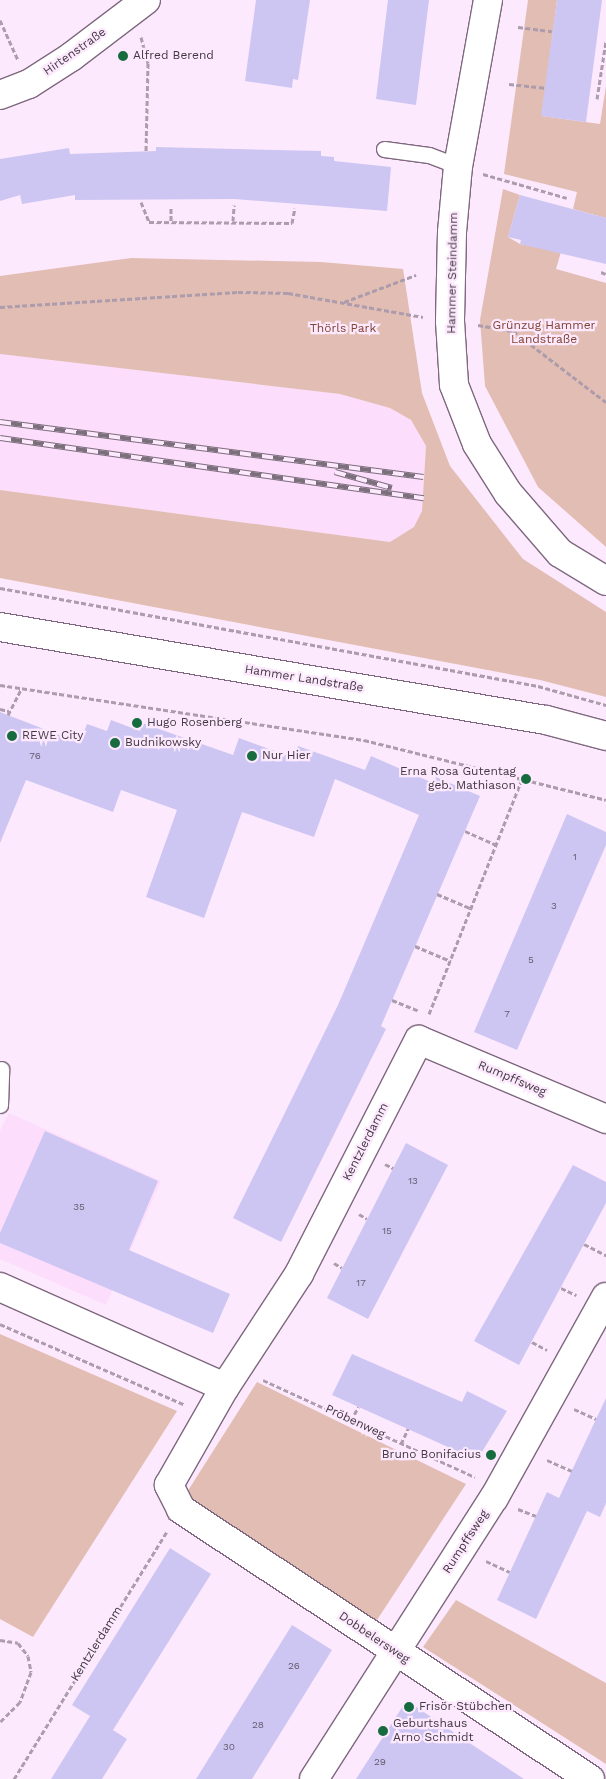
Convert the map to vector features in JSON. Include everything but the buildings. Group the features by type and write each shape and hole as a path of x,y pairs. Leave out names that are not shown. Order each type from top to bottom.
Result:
{"street":[{"name":"Hammer Steindamm","path":"488,0 458,166 450,321 454,385 477,444 508,493 560,553 606,581"},
{"name":"Hirtenstraße","path":"0,95 29,84 140,5"},
{"name":"Hammer Landstraße","path":"0,627 546,720 606,736"},
{"name":"Rumpffsweg","path":"424,1028 606,1118"},
{"name":"Kentzlerdamm","path":"175,1497 208,1415 231,1377 300,1274 424,1028"},
{"path":"0,1287 231,1377"},
{"name":"Rumpffsweg","path":"314,1779 500,1488 606,1297"},
{"name":"Dobbelersweg","path":"175,1497 395,1652 590,1779"}],"lane":[{"path":"384,149 430,155 458,166"},
{"path":"0,1069 0,1105"}],"path":[{"path":"140,5 148,63 146,151"},
{"path":"0,20 29,84"},
{"path":"518,27 552,31"},
{"path":"597,99 606,41"},
{"path":"509,84 545,88"},
{"path":"458,166 567,198"},
{"path":"141,202 149,222 233,221 292,223 295,208"},
{"path":"233,221 234,205"},
{"path":"171,207 171,221"},
{"path":"343,302 416,275"},
{"path":"0,307 238,292 288,293 514,331 606,402"},
{"path":"0,588 538,686 606,705"},
{"path":"0,685 364,740 606,800"},
{"path":"0,709 8,713 21,688"},
{"path":"392,1000 424,1028 498,846 522,779"},
{"path":"464,831 498,846"},
{"path":"438,894 472,909"},
{"path":"415,946 451,961"},
{"path":"584,1244 606,1255"},
{"path":"0,1324 208,1415"},
{"name":"Pröbenweg","path":"231,1377 351,1420 500,1488"},
{"path":"351,1420 358,1407"},
{"path":"401,1444 408,1429"},
{"name":"Kentzlerdamm","path":"14,1779 175,1497"},
{"path":"0,1640 18,1643 28,1656 31,1672 20,1702 0,1722"}],"shaded area":[{"path":"0,354 340,394 390,408 411,420 426,446 422,511 415,527 390,542 0,490"},
{"path":"9,1113 161,1181 106,1305 0,1259 0,1131"}],"green space":[{"path":"528,0 557,0 542,116 600,124 606,86 606,218 573,209 577,192 504,174"},
{"name":"Grünzug Hammer Landstraße","path":"503,189 520,195 508,237 520,244 561,252 556,269 606,283 606,547 538,487 485,386 480,320"},
{"name":"Thörls Park","path":"131,258 321,262 403,269 422,393 450,466 523,559 606,612 606,697 540,680 0,578 0,490 390,542 414,527 422,511 426,446 411,420 390,408 340,394 0,354 0,276"},
{"path":"0,1334 177,1411 33,1637 0,1619"},
{"path":"257,1382 466,1484 375,1623 182,1500"},
{"path":"456,1600 606,1683 606,1764 423,1647"}],"railway":[{"path":"0,422 423,477"},
{"path":"0,438 424,498"},
{"path":"335,472 392,488"}],"place":[{"name":"Alfred Berend","path":"123,56"},
{"name":"Hugo Rosenberg","path":"137,723"},
{"name":"REWE City","path":"12,736"},
{"name":"Budnikowsky","path":"115,743"},
{"name":"Nur Hier","path":"252,756"},
{"name":"Erna Rosa Gutentag geb. Mathiason","path":"526,779"},
{"name":"Bruno Bonifacius","path":"491,1455"},
{"name":"Frisör Stübchen","path":"409,1707"},
{"name":"Geburtshaus Arno Schmidt","path":"383,1731"}]}
